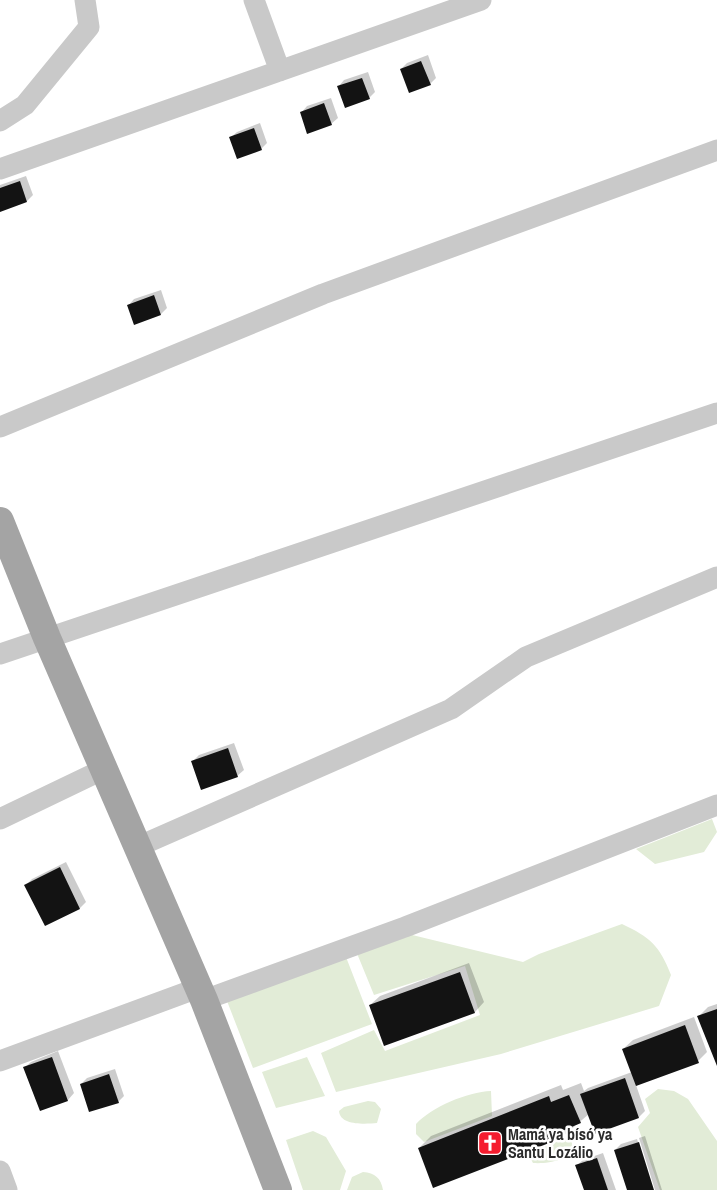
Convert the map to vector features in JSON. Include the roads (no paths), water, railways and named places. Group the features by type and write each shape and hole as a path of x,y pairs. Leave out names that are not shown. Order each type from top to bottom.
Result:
{"main road":[{"path":"0,521 47,638 201,994 278,1190"}],"street":[{"path":"0,120 25,105 89,27 85,0"},
{"path":"254,0 280,71"},
{"path":"0,169 481,0"},
{"path":"0,427 323,294 717,150"},
{"path":"0,654 717,413"},
{"path":"137,847 451,709 526,657 717,577"},
{"path":"0,819 104,769"},
{"path":"0,1062 405,927 717,805"},
{"path":"0,1171 7,1190"}],"place":[{"name":"Mamá ya bísó ya Santu Lozálio","path":"490,1143"}]}
